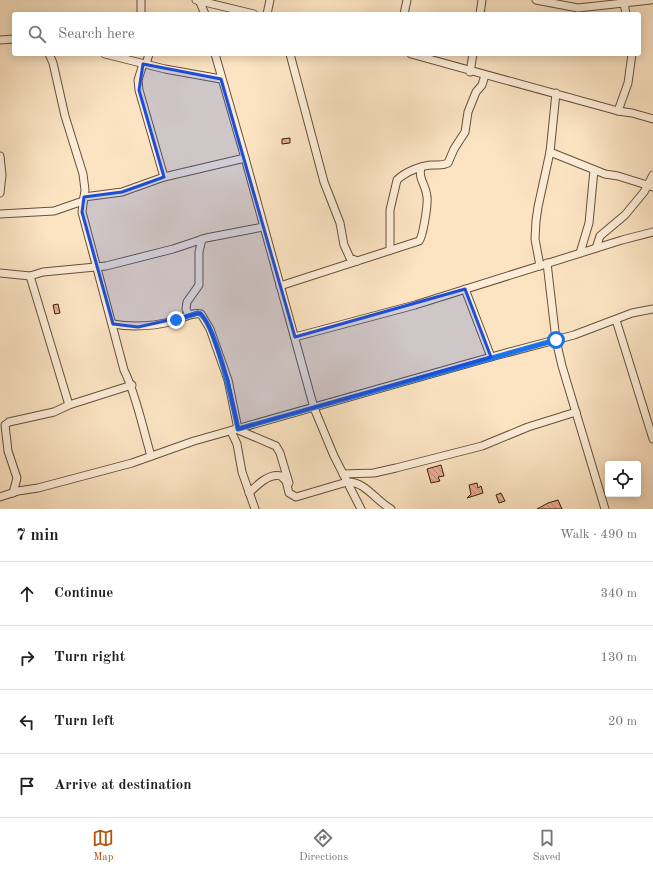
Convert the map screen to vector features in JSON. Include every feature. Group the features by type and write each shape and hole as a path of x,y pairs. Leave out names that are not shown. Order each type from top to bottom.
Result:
{"street":[{"path":"141,0 141,12"},
{"path":"198,0 204,12"},
{"path":"198,0 246,12"},
{"path":"267,12 270,0"},
{"path":"404,12 406,0"},
{"path":"480,12 482,0"},
{"path":"536,0 554,2 578,8 651,0"},
{"path":"624,3 626,12"},
{"path":"0,40 12,39"},
{"path":"50,56 53,63 65,116 83,174 82,212 98,267 124,370 132,385 135,402 151,456"},
{"path":"113,56 221,80"},
{"path":"148,56 138,80 139,90 164,177"},
{"path":"215,56 314,408 343,474 361,509"},
{"path":"291,56 331,205 340,223 344,246 350,258 356,261"},
{"path":"418,56 470,72 556,93 618,111 632,112 653,119"},
{"path":"470,72 473,56"},
{"path":"618,111 628,83 632,56"},
{"path":"390,250 390,210 395,184 400,177 421,167 431,165 441,166 450,162 454,149 465,132 468,112 476,92 482,85 485,75"},
{"path":"540,266 535,239 536,221 550,152 556,93"},
{"path":"550,152 594,170 650,186"},
{"path":"0,156 2,175 0,193"},
{"path":"0,214 42,212 71,206 83,199 122,192 164,177 245,158"},
{"path":"280,286 417,242 422,237 428,204 426,190 419,176 421,167"},
{"path":"580,253 589,223 594,170"},
{"path":"596,248 600,236 625,215 650,186 653,175"},
{"path":"71,206 82,212"},
{"path":"0,273 30,276 44,272 98,267 173,249 202,239 263,227"},
{"path":"295,337 398,310 596,248 653,232"},
{"path":"189,316 186,309 187,302 199,285 198,258 199,246 202,239"},
{"path":"548,263 556,340 605,509"},
{"path":"30,276 69,405"},
{"path":"465,289 491,357"},
{"path":"0,497 112,468 235,429 556,340 616,320 632,313 653,309"},
{"path":"113,324 138,327 161,324 201,314 210,329 228,380 242,472 255,509"},
{"path":"616,320 653,439"},
{"path":"13,493 17,478 8,451 5,425 9,422 54,412 69,405 132,385"},
{"path":"343,474 377,473 482,446 528,427 576,412"},
{"path":"235,429 257,437 278,449 289,482 291,496"},
{"path":"249,493 263,481 280,475 286,481 291,496"},
{"path":"291,496 296,497 306,495 353,481 364,487 391,509"}],"highlighted area":[{"path":"143,64 221,79 295,337 465,289 491,357 238,429 228,380 210,329 201,313 138,327 113,324 82,212 84,197 122,192 164,177 139,90"}],"building":[{"path":"290,138 290,143 282,144 282,139"},
{"path":"58,304 60,313 55,314 53,305"},
{"path":"441,465 444,476 438,477 440,481 431,483 427,469"},
{"path":"477,483 478,488 481,486 483,493 467,498 471,494 469,485"},
{"path":"501,493 505,501 499,503 496,495"},
{"path":"558,500 562,509 537,509 548,503"}],"route":[{"path":"176,320 198,313 203,316 210,329 228,380 238,429 556,340"}]}
